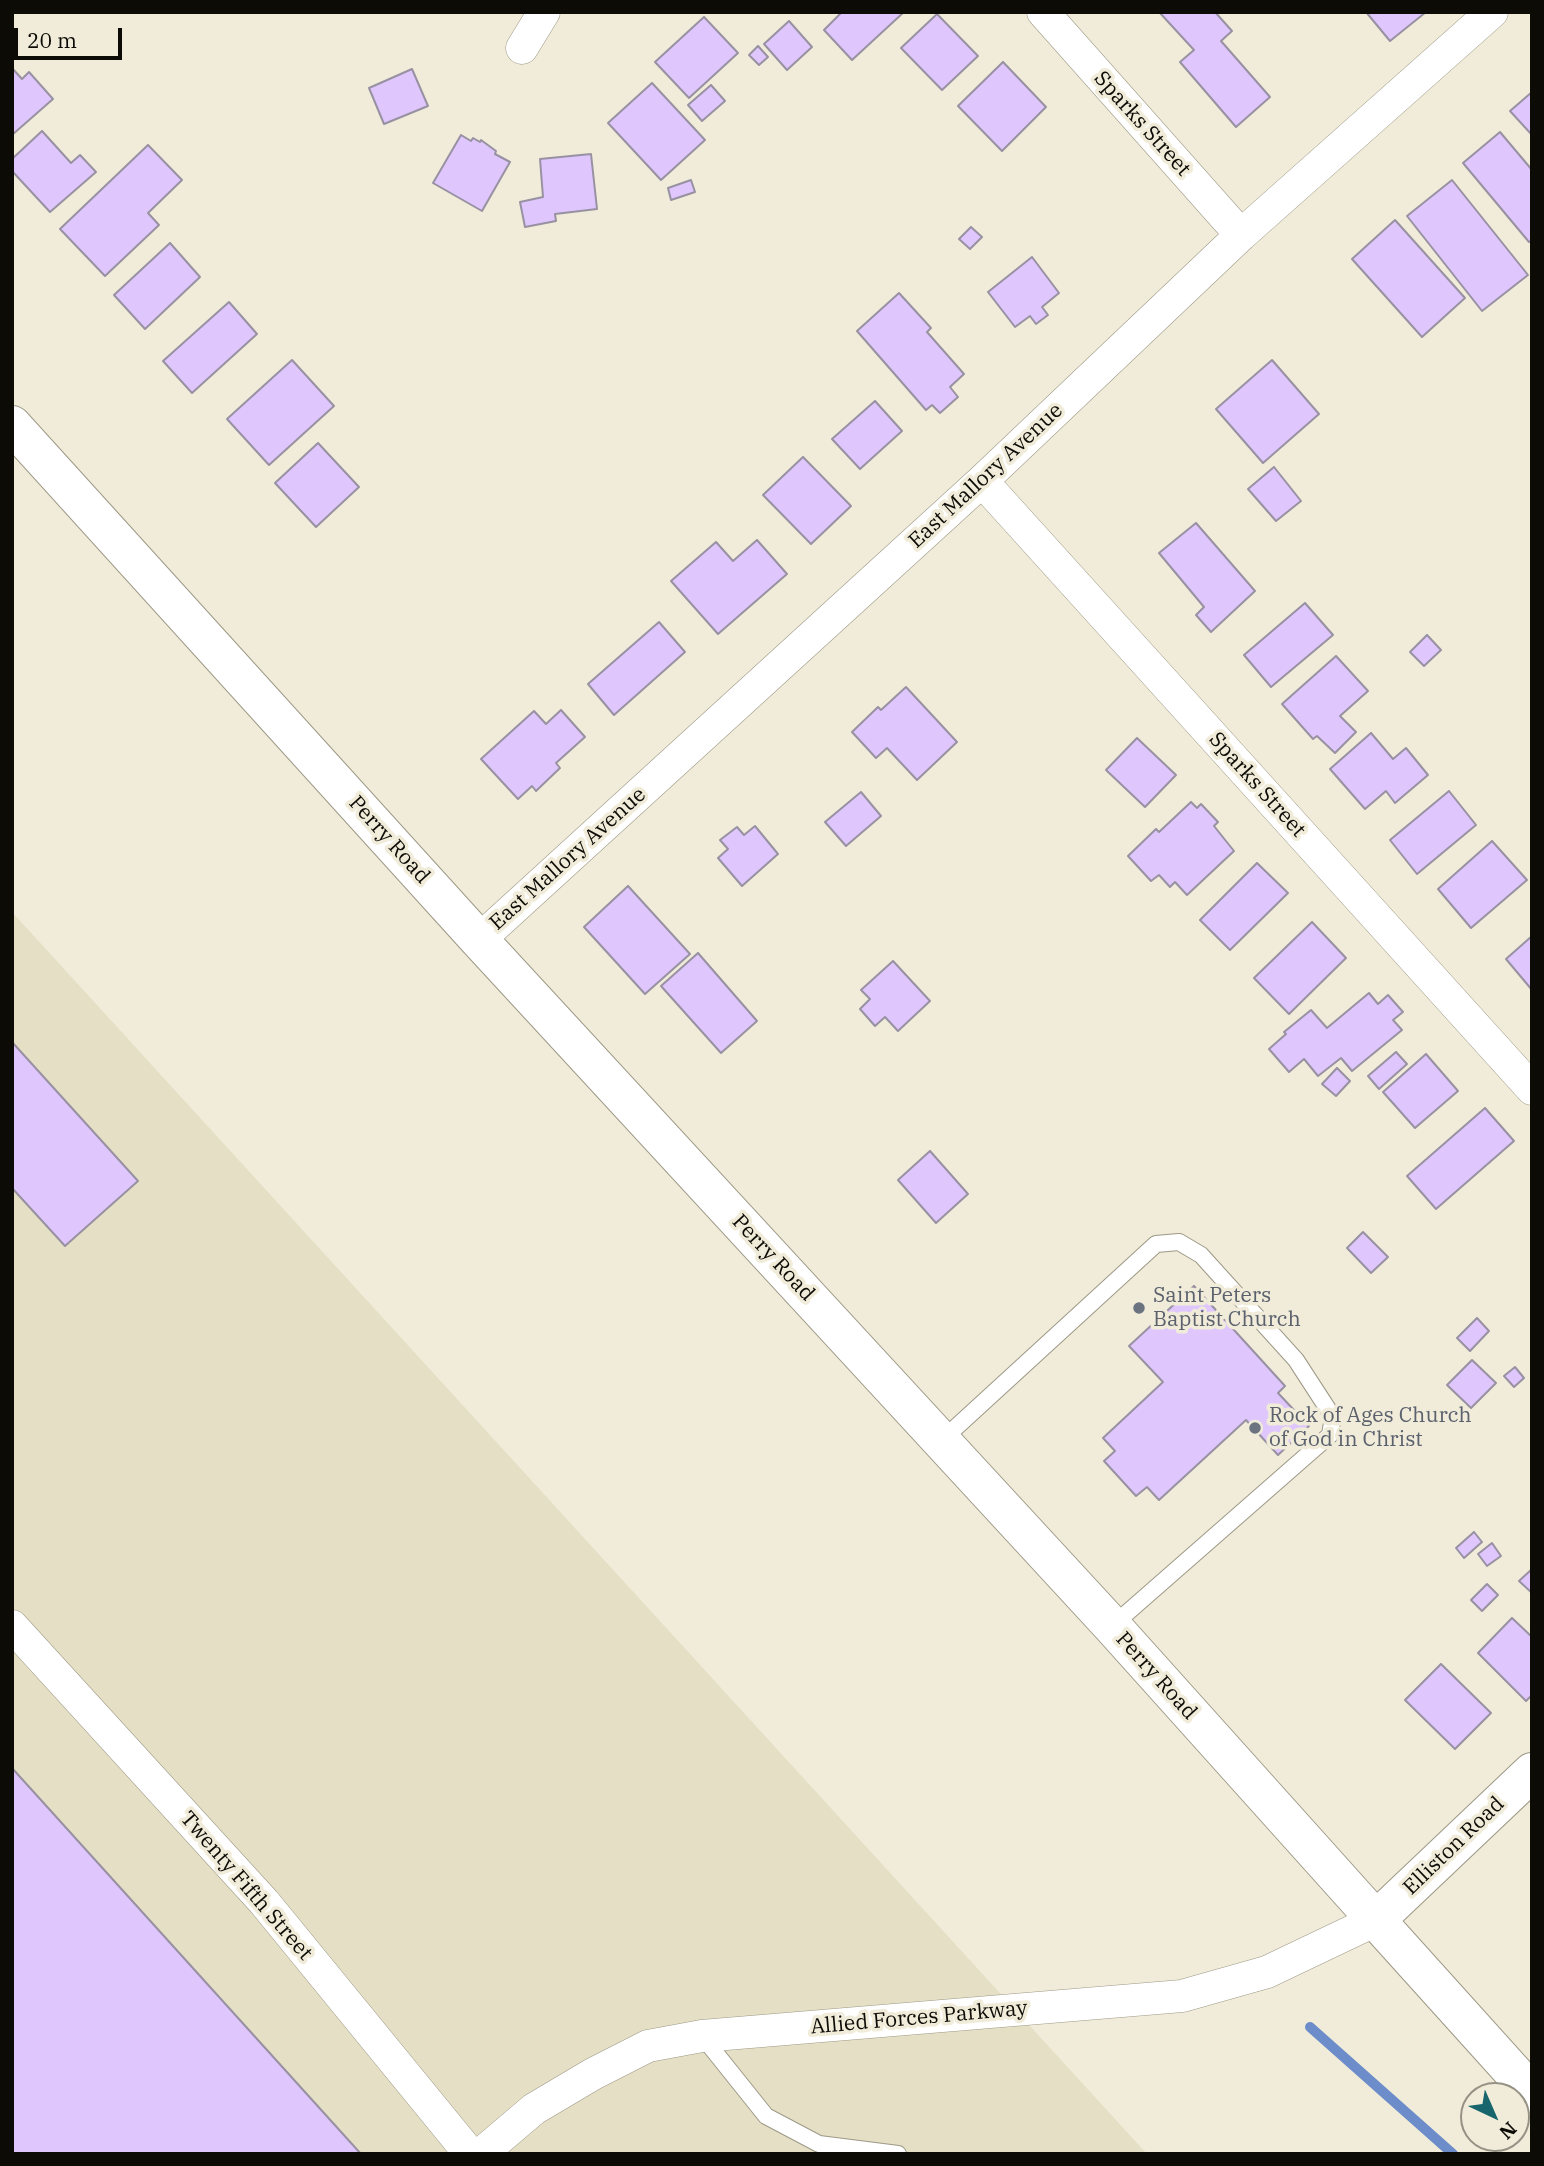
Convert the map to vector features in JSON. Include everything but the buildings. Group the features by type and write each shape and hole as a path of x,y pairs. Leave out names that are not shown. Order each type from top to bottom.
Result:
{"street":[{"path":"522,48 544,12"},
{"name":"Sparks Street","path":"1043,12 1241,235"},
{"name":"East Mallory Avenue","path":"479,940 982,481 1241,235 1492,12"},
{"name":"Perry Road","path":"12,425 479,940 1112,1626 1532,2093"},
{"name":"Sparks Street","path":"982,481 1532,1089"},
{"name":"Twenty Fifth Street","path":"12,1626 264,1902 470,2154"},
{"name":"Elliston Road","path":"1376,1920 1532,1772"},
{"name":"Allied Forces Parkway","path":"481,2154 534,2109 648,2046 702,2036 1182,1996 1267,1972 1376,1920"}],"lane":[{"path":"941,1441 1156,1244 1179,1242 1201,1255 1296,1360 1333,1417 1330,1436 1112,1626"},
{"path":"702,2036 766,2116 822,2149 898,2154"}],"shaded area":[{"path":"12,912 1147,2154 12,2154"}],"waterway":[{"path":"1310,2027 1453,2154"}],"place":[{"name":"Saint Peters Baptist Church","path":"1139,1308"},
{"name":"Rock of Ages Church of God in Christ","path":"1255,1428"}]}
